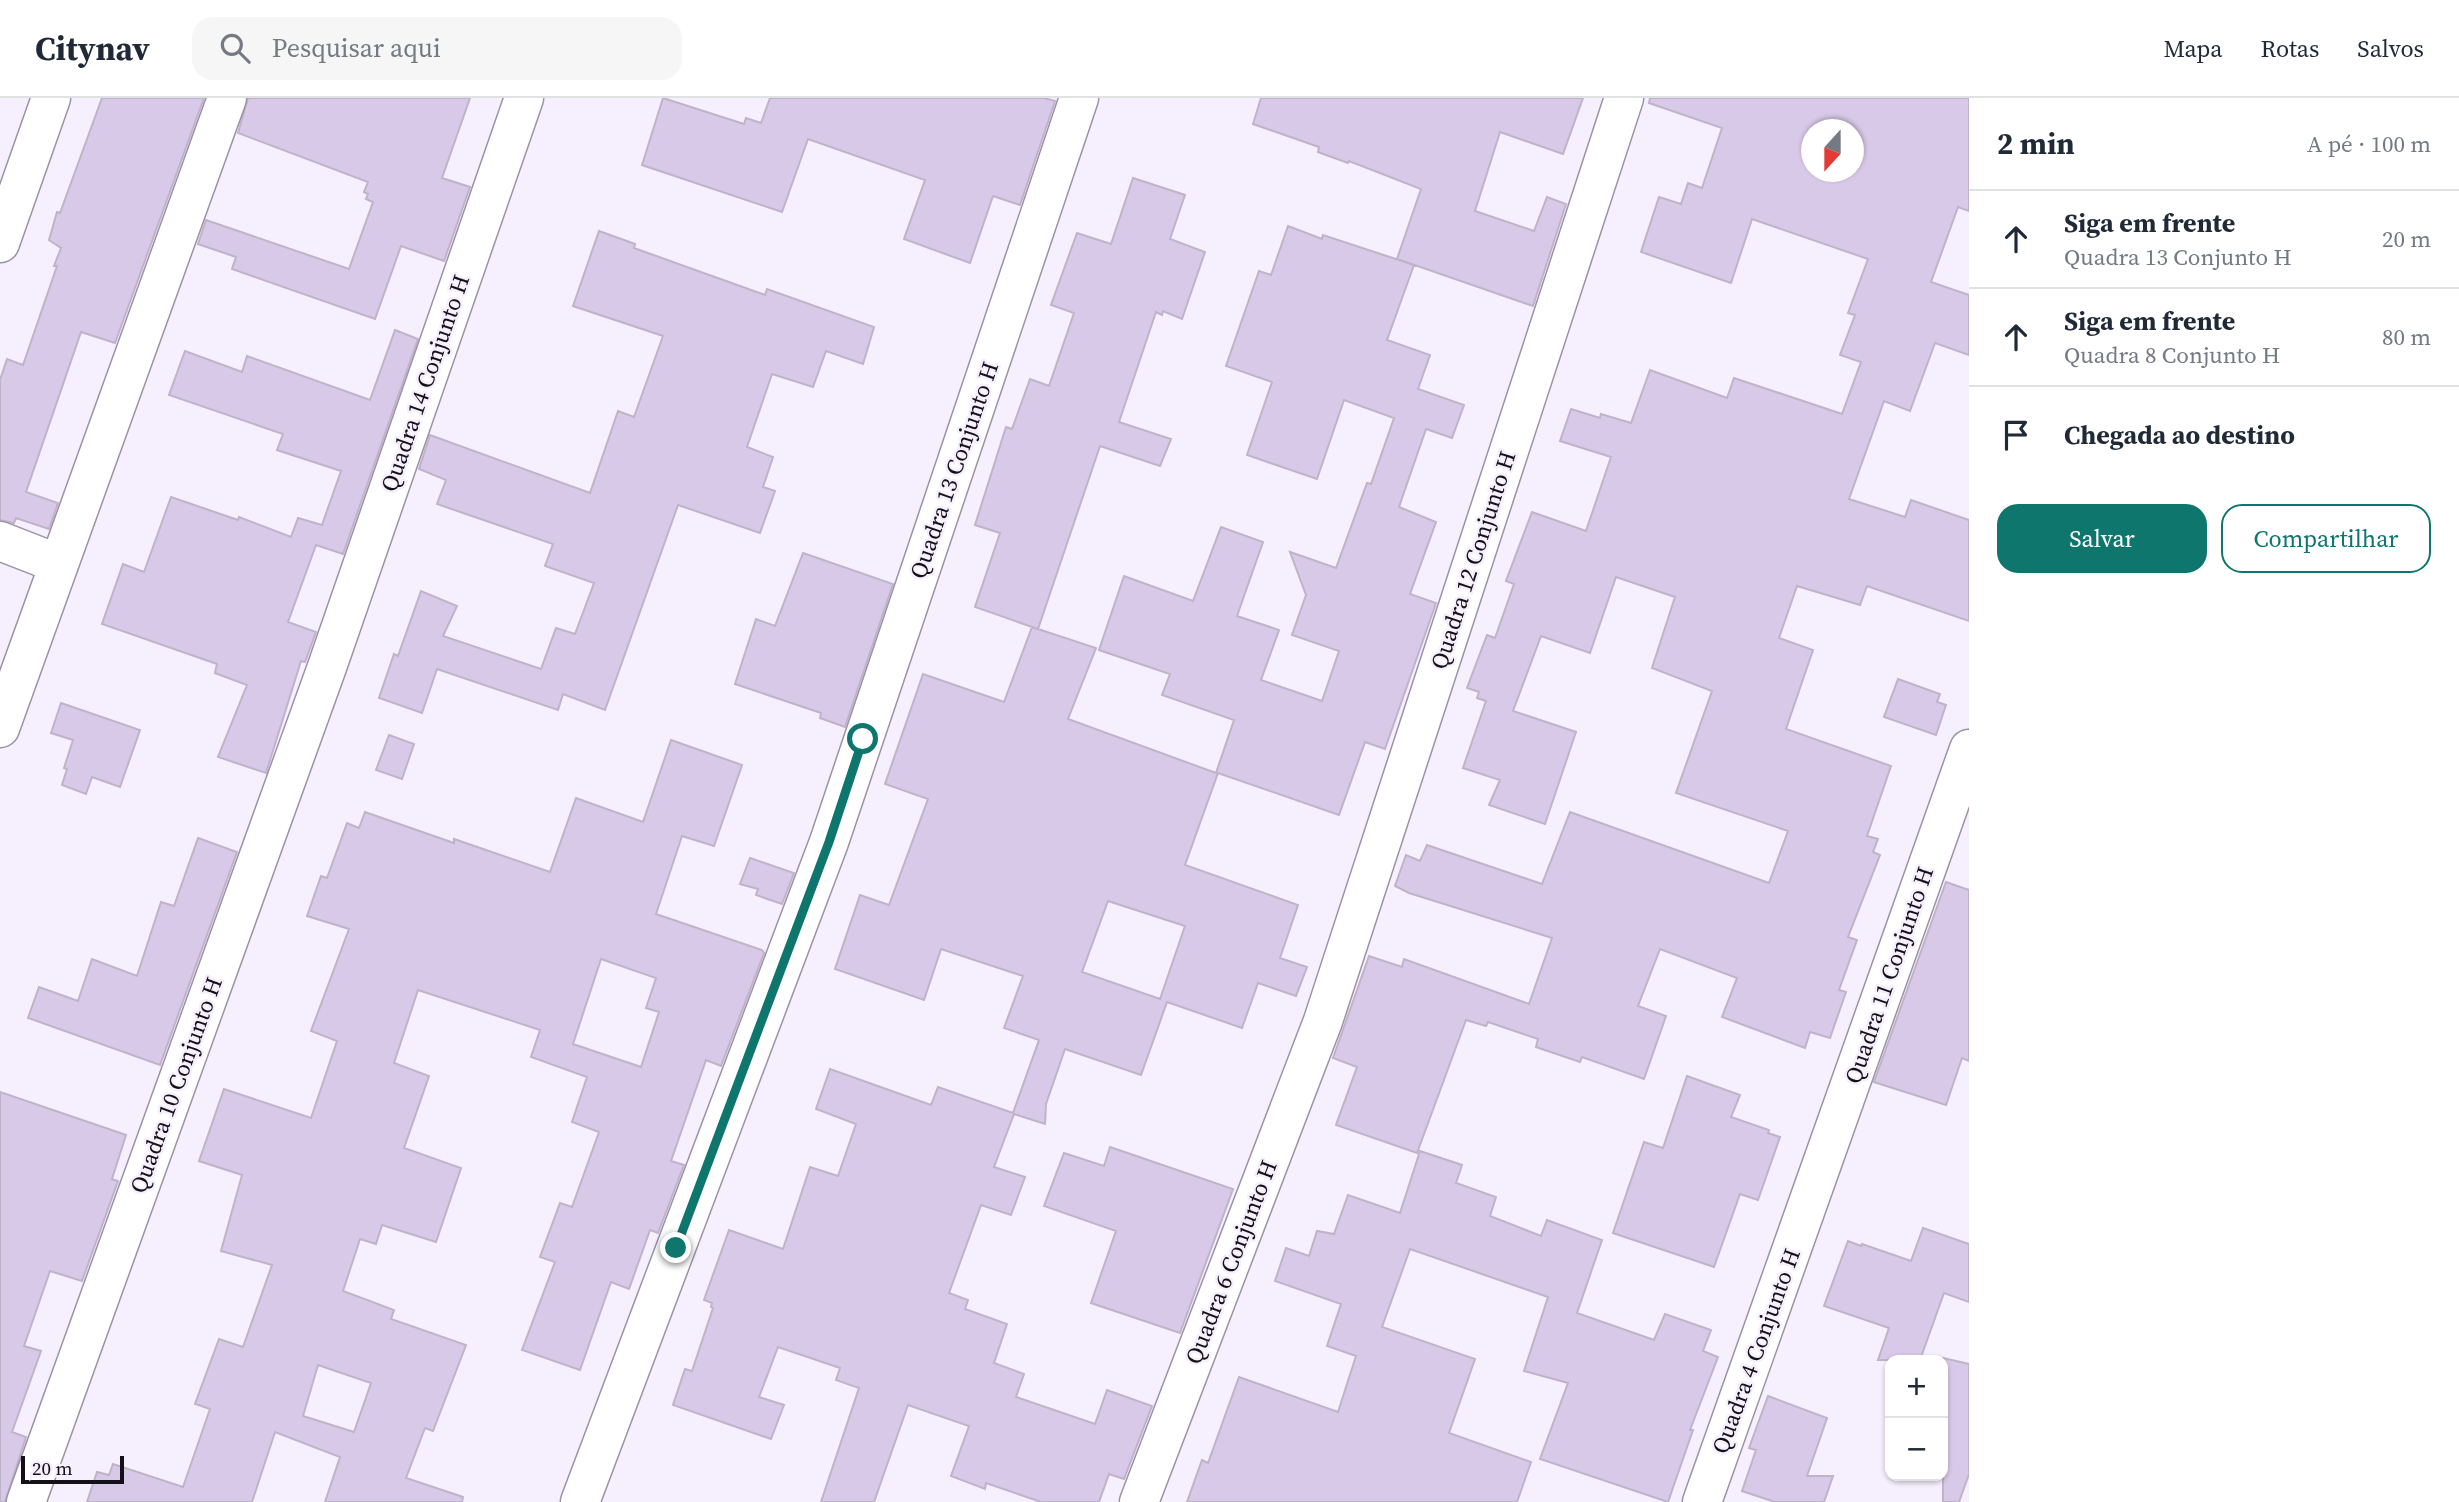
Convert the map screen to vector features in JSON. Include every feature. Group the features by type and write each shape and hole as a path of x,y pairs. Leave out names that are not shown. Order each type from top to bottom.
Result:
{"street":[{"path":"0,243 51,98"},
{"path":"0,728 227,98"},
{"name":"Quadra 14 Conjunto H","path":"327,667 524,98"},
{"name":"Quadra 13 Conjunto H","path":"580,1502 829,842 1079,98"},
{"name":"Quadra 12 Conjunto H","path":"1323,1021 1624,98"},
{"path":"0,541 59,564"},
{"name":"Quadra 10 Conjunto H","path":"26,1502 327,667"},
{"name":"Quadra 11 Conjunto H","path":"1810,1201 1969,749"},
{"name":"Quadra 6 Conjunto H","path":"1139,1502 1323,1021"},
{"name":"Quadra 4 Conjunto H","path":"1702,1502 1810,1201"}],"building":[{"path":"102,98 204,98 115,343 81,332 26,492 58,503 49,529 16,518 14,523 0,520 0,380 7,359 23,365 61,248 49,240 57,212 60,213"},
{"path":"248,98 470,98 442,178 470,187 444,261 401,246 375,319 232,269 236,257 198,244 206,220 349,269 373,202 366,199 368,194 364,192 368,182 238,133"},
{"path":"663,98 744,124 746,118 761,123 770,98 1044,98 1055,101 1020,205 993,196 970,263 904,239 925,180 808,139 782,212 642,165"},
{"path":"1261,98 1583,98 1563,154 1500,132 1475,211 1534,231 1547,197 1566,204 1533,306 1397,259 1421,189 1318,152 1319,147 1253,124"},
{"path":"1650,98 1969,98 1969,211 1958,207 1931,282 1969,295 1969,355 1935,343 1910,411 1884,401 1849,499 1905,517 1911,500 1969,520 1969,621 1867,586 1860,605 1797,586 1779,638 1813,650 1786,729 1891,766 1867,836 1878,839 1873,852 1880,855 1848,937 1857,940 1839,990 1846,992 1830,1038 1810,1032 1805,1048 1722,1017 1737,978 1660,949 1638,1006 1666,1016 1644,1079 1582,1057 1580,1062 1536,1047 1538,1039 1488,1022 1486,1026 1466,1020 1417,1153 1336,1125 1357,1067 1333,1058 1369,956 1402,967 1404,959 1529,1004 1552,938 1409,893 1395,886 1406,855 1420,861 1427,845 1542,884 1570,812 1769,883 1788,831 1676,793 1712,691 1652,668 1675,597 1616,577 1590,653 1541,636 1513,711 1576,732 1545,824 1489,805 1500,780 1463,768 1486,701 1477,698 1479,692 1467,688 1487,635 1495,638 1514,584 1506,581 1532,512 1586,531 1611,457 1560,441 1571,409 1600,418 1601,414 1631,423 1650,370 1727,398 1734,378 1842,414 1861,362 1840,355 1855,315 1848,313 1868,259 1752,219 1731,283 1641,252 1659,197 1681,204 1688,183 1702,188 1722,128 1649,103"},
{"path":"1133,178 1185,195 1170,239 1205,252 1182,319 1163,311 1162,315 1156,312 1119,422 1171,439 1160,466 1100,446 1038,629 975,607 1000,533 975,525 1006,427 1012,429 1030,379 1049,386 1074,313 1051,305 1077,233 1111,244"},
{"path":"1288,226 1322,239 1323,235 1414,265 1387,340 1430,355 1418,389 1464,405 1452,438 1426,429 1399,507 1436,522 1410,594 1436,603 1385,749 1365,742 1339,815 1218,773 1185,865 1298,905 1280,958 1307,967 1296,996 1258,983 1242,1028 1167,1002 1141,1075 1065,1049 1046,1104 1045,1124 1014,1114 994,1167 1025,1177 1011,1215 981,1205 949,1293 968,1300 965,1309 1007,1324 994,1363 1024,1374 1016,1397 1095,1424 1107,1390 1152,1406 1124,1479 1109,1474 1099,1502 1041,1502 986,1483 985,1489 951,1476 969,1426 908,1405 874,1502 821,1502 859,1388 836,1380 840,1368 778,1347 759,1397 784,1405 771,1439 673,1405 685,1369 692,1371 713,1308 712,1303 704,1300 729,1230 783,1249 810,1167 838,1176 856,1124 816,1109 830,1069 931,1105 938,1087 1013,1113 1039,1040 1004,1028 1023,976 941,949 924,1000 835,969 860,895 889,905 928,799 885,784 923,674 1004,702 1032,627 1096,648 1068,719 1216,773 1234,720 1162,695 1170,674 1099,650 1124,576 1193,601 1221,527 1263,542 1237,616 1279,630 1261,680 1322,701 1339,651 1292,635 1306,595 1290,552 1336,568 1367,483 1371,484 1394,418 1344,400 1317,479 1247,455 1272,382 1226,366 1259,271 1271,275","holes":["1108,901 1185,926 1160,999 1082,972"]},
{"path":"599,231 635,244 634,248 765,295 767,289 874,327 863,364 826,351 813,387 772,374 747,447 773,457 763,487 775,491 760,533 678,505 605,710 563,694 558,710 437,669 422,713 379,698 394,654 398,656 421,591 457,606 443,636 541,669 556,628 575,634 594,583 545,566 553,544 437,504 446,480 419,469 430,435 590,493 618,411 634,417 663,336 573,306"},
{"path":"395,330 418,339 343,554 316,545 288,622 316,632 305,662 301,661 266,773 218,757 247,685 215,673 217,664 102,624 123,564 144,572 171,497 238,520 239,517 291,537 298,518 322,525 341,471 277,450 283,434 169,395 185,351 242,372 247,356 370,400"},
{"path":"803,553 893,584 845,727 820,718 821,713 735,684 756,619 775,626"},
{"path":"1898,679 1940,694 1937,702 1946,705 1936,735 1884,717"},
{"path":"61,703 140,730 120,787 92,777 86,794 62,785 73,740 51,733"},
{"path":"389,735 414,744 402,779 376,770"},
{"path":"671,740 742,765 714,846 682,836 656,914 762,950 764,953 721,1066 706,1060 671,1161 684,1165 658,1233 650,1230 629,1289 611,1282 580,1370 522,1350 555,1262 540,1257 560,1203 572,1207 599,1132 572,1122 587,1077 531,1057 540,1030 418,990 394,1063 429,1076 404,1148 461,1168 436,1242 382,1225 376,1244 360,1239 343,1291 394,1310 391,1319 466,1345 433,1431 425,1428 406,1478 463,1497 462,1502 325,1502 340,1457 275,1432 252,1502 87,1502 97,1472 109,1475 113,1464 183,1487 210,1409 195,1404 219,1339 243,1347 272,1265 221,1251 242,1175 199,1161 224,1089 311,1118 337,1041 311,1031 349,929 307,916 321,876 327,878 347,823 359,828 365,812 550,872 576,798 643,822","holes":["601,959 656,978 646,1008 659,1012 641,1067 573,1044","318,1365 371,1383 354,1432 303,1416"]},
{"path":"198,838 237,852 160,1065 28,1018 39,987 78,1001 92,959 137,976 161,902 174,906"},
{"path":"750,858 794,873 782,904 756,895 758,889 740,884"},
{"path":"1946,882 1969,890 1969,1061 1962,1058 1946,1105 1874,1082"},
{"path":"1687,1076 1740,1095 1731,1117 1769,1130 1768,1133 1780,1137 1758,1200 1740,1194 1714,1267 1613,1233 1644,1142 1663,1148"},
{"path":"0,1092 126,1135 112,1179 118,1181 82,1281 50,1271 24,1346 41,1351 12,1432 26,1437 5,1502 0,1502"},
{"path":"1110,1147 1233,1189 1180,1333 1091,1303 1116,1231 1044,1206 1064,1153 1104,1166"},
{"path":"1420,1151 1462,1165 1456,1183 1496,1197 1490,1216 1541,1236 1547,1220 1602,1240 1577,1313 1654,1340 1665,1314 1711,1330 1703,1351 1718,1357 1690,1430 1693,1430 1668,1502 1540,1459 1568,1383 1524,1371 1548,1297 1410,1249 1382,1327 1475,1359 1449,1433 1531,1462 1517,1502 1187,1502 1202,1460 1208,1463 1239,1377 1338,1412 1356,1356 1327,1346 1341,1304 1275,1281 1286,1248 1309,1256 1317,1231 1334,1234 1348,1195 1400,1213"},
{"path":"1923,1228 1969,1244 1969,1302 1944,1293 1922,1355 1885,1355 1885,1360 1878,1360 1889,1328 1824,1306 1848,1241 1911,1261"},
{"path":"1948,1359 1969,1364 1969,1474 1959,1502 1943,1502 1943,1481 1948,1481"},
{"path":"1768,1396 1827,1418 1807,1476 1833,1476 1824,1502 1775,1502 1742,1491 1756,1450 1749,1448"}],"route":[{"path":"676,1248 829,842 863,739"}]}
